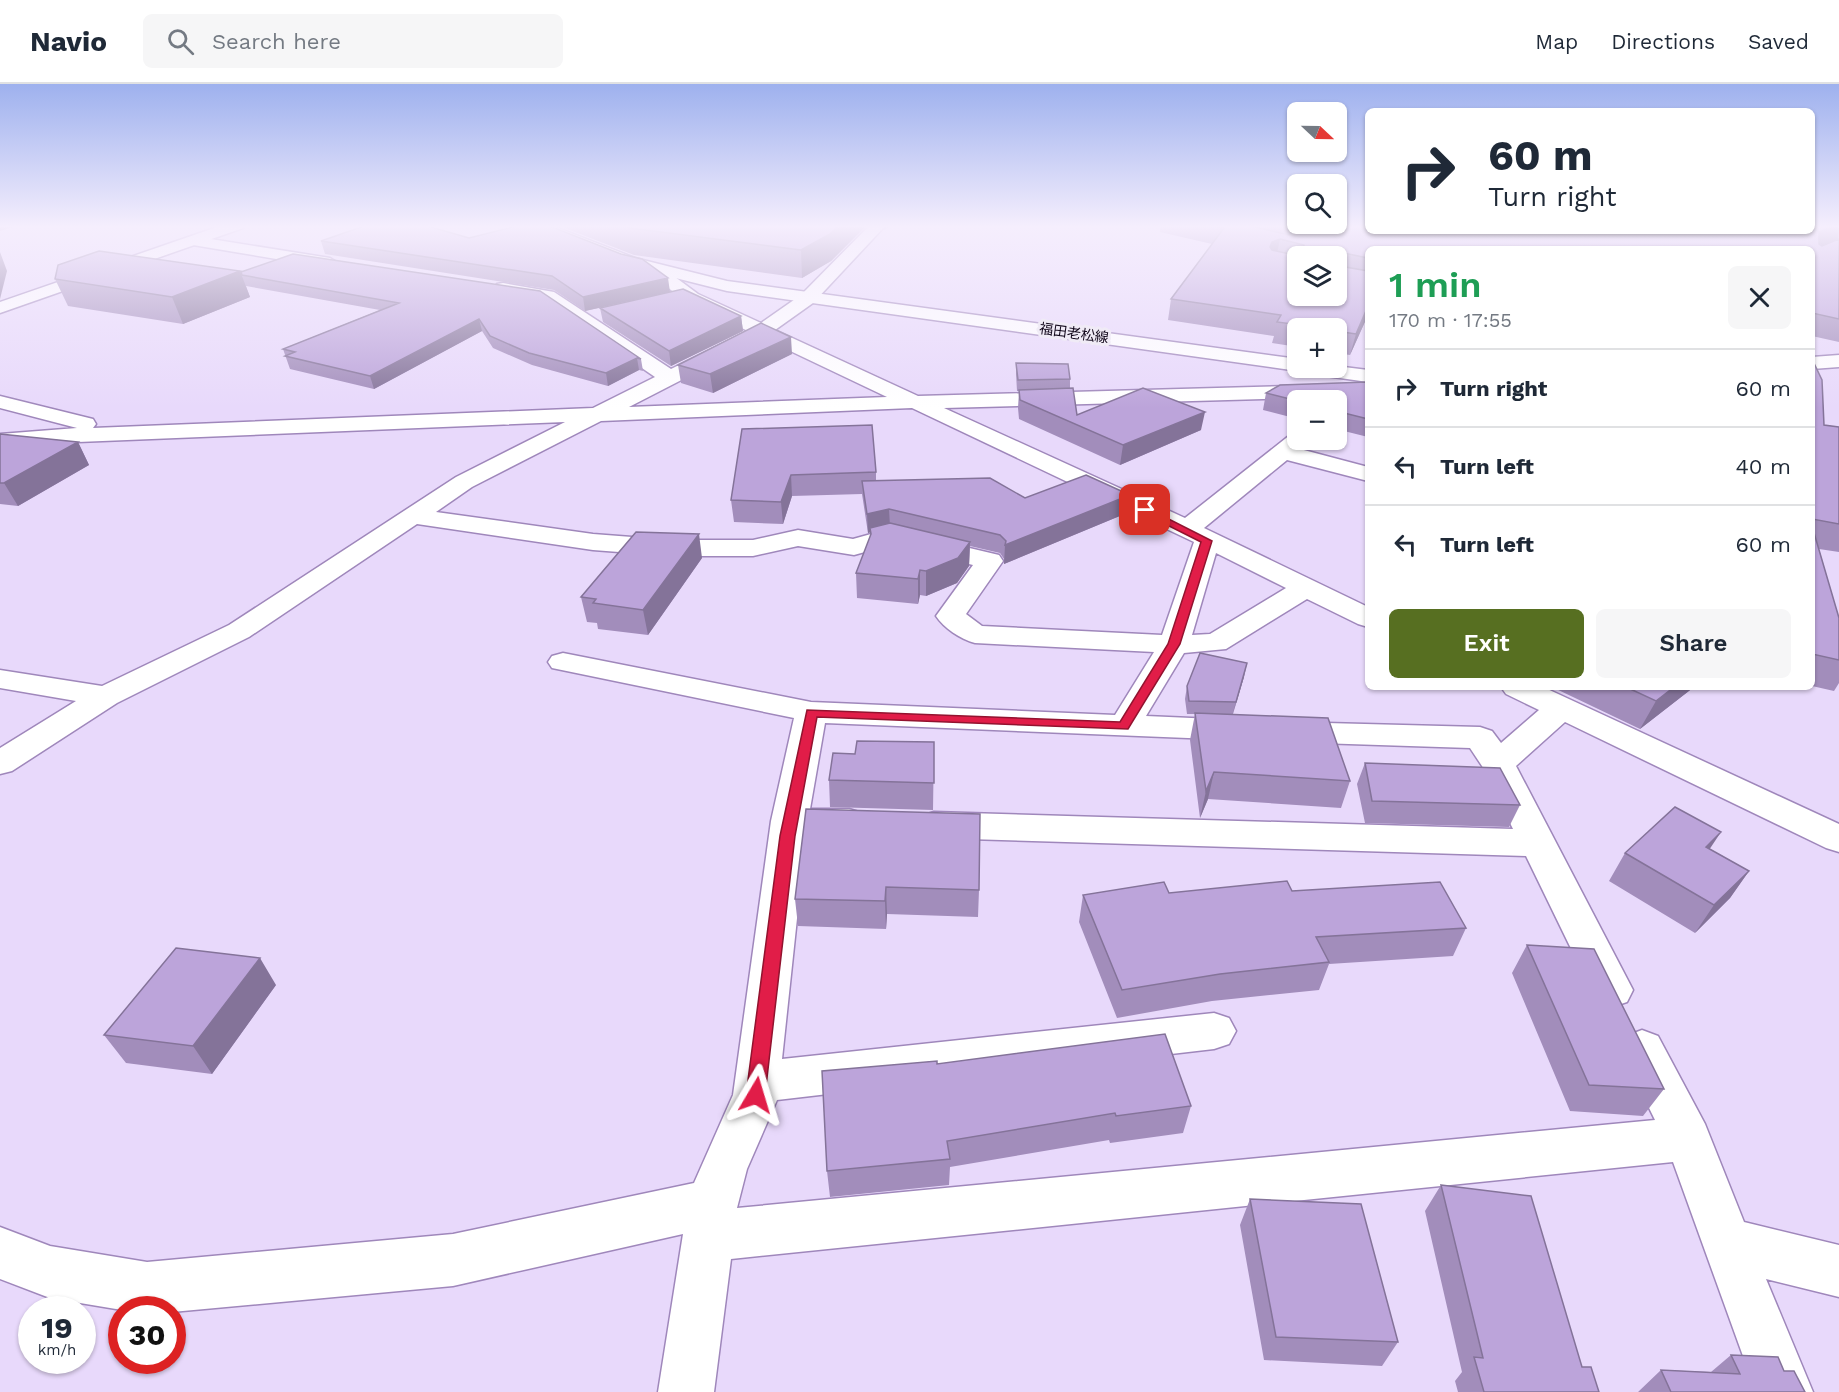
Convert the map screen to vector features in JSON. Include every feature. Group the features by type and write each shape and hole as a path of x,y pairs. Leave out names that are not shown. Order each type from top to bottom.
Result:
{"street":[{"path":"0,308 63,286"},
{"path":"676,286 688,295 762,331 1197,535 1365,617"},
{"name":"福田老松線","path":"727,286 1287,363"},
{"path":"0,763 106,696 239,632 464,482 762,331 807,298 819,286"},
{"path":"489,287 548,296 670,378"},
{"path":"667,300 688,295"},
{"path":"582,320 603,315"},
{"path":"1815,352 1839,351"},
{"path":"1815,368 1839,361"},
{"path":"1343,378 1365,385"},
{"path":"11,437 1365,385"},
{"path":"1347,399 1365,385"},
{"path":"0,402 84,424 153,423 143,432"},
{"path":"11,437 52,417"},
{"path":"1124,726 1174,644 1197,535 1287,450"},
{"path":"1302,450 1365,473"},
{"path":"412,516 593,542 671,548 753,548 798,538 854,547 889,537 990,561 950,616 975,634 1216,644 1305,588"},
{"path":"563,662 811,712 1124,726 1479,738 1498,764 1688,1139 1774,1369 1785,1392"},
{"path":"0,679 106,696"},
{"path":"1523,690 1839,839"},
{"path":"1498,764 1561,708"},
{"path":"686,1392 711,1220 723,1169 756,1095 789,820 811,712"},
{"path":"789,820 1538,843"},
{"path":"758,1082 1214,1031"},
{"path":"0,1253 50,1272 147,1288 453,1260 711,1220 1688,1139"},
{"path":"1726,1243 1839,1271"}],"building":[{"path":"101,286 201,286 172,297"},
{"path":"304,286 507,286 540,291 641,359 637,358 606,373 529,353 490,336 479,319 370,376 285,356 295,352 283,349 399,303"},
{"path":"567,286 632,286 583,297"},
{"path":"1181,286 1287,286 1287,306 1347,306 1347,286 1365,286 1365,313 1356,334 1347,333 1347,318 1287,318 1287,323 1277,322 1281,315 1171,299"},
{"path":"1815,286 1839,286 1839,319 1815,314"},
{"path":"683,289 741,316 669,351 600,308"},
{"path":"761,323 791,337 710,374 678,365"},
{"path":"1016,363 1068,364 1070,379 1018,380"},
{"path":"1815,365 1822,380 1824,425 1839,427 1839,524 1815,520"},
{"path":"1365,382 1365,418 1347,414 1347,390 1287,390 1287,398 1266,393 1280,385"},
{"path":"1073,388 1077,415 1143,388 1205,412 1123,445 1020,400 1019,390"},
{"path":"872,425 876,472 791,475 781,502 731,500 742,429"},
{"path":"0,434 78,442 4,483 0,483"},
{"path":"1086,475 1130,495 1005,545 1006,541 1000,535 889,509 867,514 862,481 990,478 1025,498"},
{"path":"890,523 970,542 958,558 926,571 920,570 918,579 856,573 871,534 870,528"},
{"path":"636,532 699,534 643,610 593,603 596,599 581,597"},
{"path":"1815,536 1839,618 1839,660 1815,655"},
{"path":"1200,653 1247,663 1236,702 1189,701 1187,686"},
{"path":"1632,690 1670,690 1656,701"},
{"path":"1195,713 1328,718 1350,781 1214,772 1206,791"},
{"path":"857,741 934,742 934,783 829,780 833,753 855,754"},
{"path":"1365,763 1500,768 1520,805 1372,801"},
{"path":"1675,807 1721,832 1706,847 1749,871 1714,905 1625,853"},
{"path":"806,809 980,814 979,890 886,887 885,901 795,899"},
{"path":"1287,881 1292,891 1440,882 1466,928 1316,937 1329,962 1220,974 1122,990 1083,895 1164,882 1169,893"},
{"path":"1527,945 1594,949 1664,1089 1589,1085"},
{"path":"176,948 260,958 193,1046 104,1035"},
{"path":"1165,1034 1191,1106 1116,1116 1115,1113 947,1141 950,1159 827,1171 822,1071 937,1061 937,1064"},
{"path":"1441,1185 1531,1196 1582,1367 1591,1367 1599,1392 1484,1392 1474,1357 1483,1358"},
{"path":"1250,1199 1361,1204 1398,1342 1276,1337"},
{"path":"1731,1355 1778,1357 1784,1371 1794,1371 1805,1392 1671,1392 1661,1370 1740,1374"}],"route":[{"path":"756,1095 789,820 811,712 1124,726 1174,644 1207,541 1145,510"}]}
